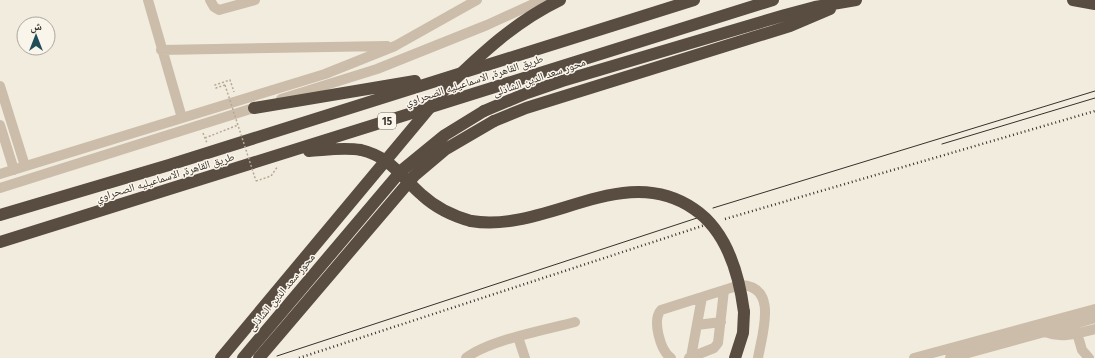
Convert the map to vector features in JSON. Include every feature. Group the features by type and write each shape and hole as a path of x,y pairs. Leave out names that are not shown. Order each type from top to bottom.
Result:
{"highway":[{"name":"محور سعد الدين الشاذلى","path":"222,358 447,87 475,60 512,29 540,9 560,0"},
{"name":"طريق القاهرة, الاسماعيليه الصحراوي","path":"0,215 210,152 694,0"},
{"name":"طريق القاهرة, الاسماعيليه الصحراوي","path":"0,242 774,0"},
{"path":"259,358 414,176 446,149 494,121 526,108 790,26 850,0"},
{"name":"محور سعد الدين الشاذلى","path":"243,358 401,171 445,134 484,111 526,93 562,81 780,17 850,0"},
{"path":"1073,0 1095,4"},
{"path":"254,108 450,76"},
{"path":"288,153 344,148 369,152 384,159 398,169 415,189 432,203 450,214 471,221 491,223 511,222 621,192 651,192 671,197 698,211 718,233 731,260 744,312 743,333 735,358"}],"street":[{"path":"148,0 161,50 182,118"},
{"path":"210,0 214,8 219,10 255,0"},
{"path":"0,174 325,74 395,46 477,0"},
{"path":"0,188 377,69 487,25 542,0"},
{"path":"161,50 395,46"},
{"path":"0,86 2,100 25,166"},
{"path":"0,125 14,170"},
{"path":"671,358 665,352 657,327 656,320 658,313 661,310 735,286 745,285 755,289 762,296 766,311 758,358"},
{"path":"690,358 716,345 720,339 724,290"},
{"path":"690,358 702,297"},
{"path":"466,358 480,349 575,322"},
{"path":"697,325 721,322"},
{"path":"1045,332 1062,336 1077,333 1093,322"},
{"path":"950,358 1045,332 1093,322"},
{"path":"914,358 1093,322"},
{"path":"1077,333 1082,350 1089,358"},
{"path":"518,337 525,358"}],"path":[{"path":"237,101 230,80 215,85 216,88 225,85 256,180 271,176"},
{"path":"200,124 210,152"},
{"path":"205,138 238,125"}],"tram line":[{"path":"713,208 1095,91"},
{"path":"942,144 1095,98"},
{"path":"277,356 697,218"}],"railway":[{"path":"725,219 1095,111"},
{"path":"299,358 705,225"}]}
